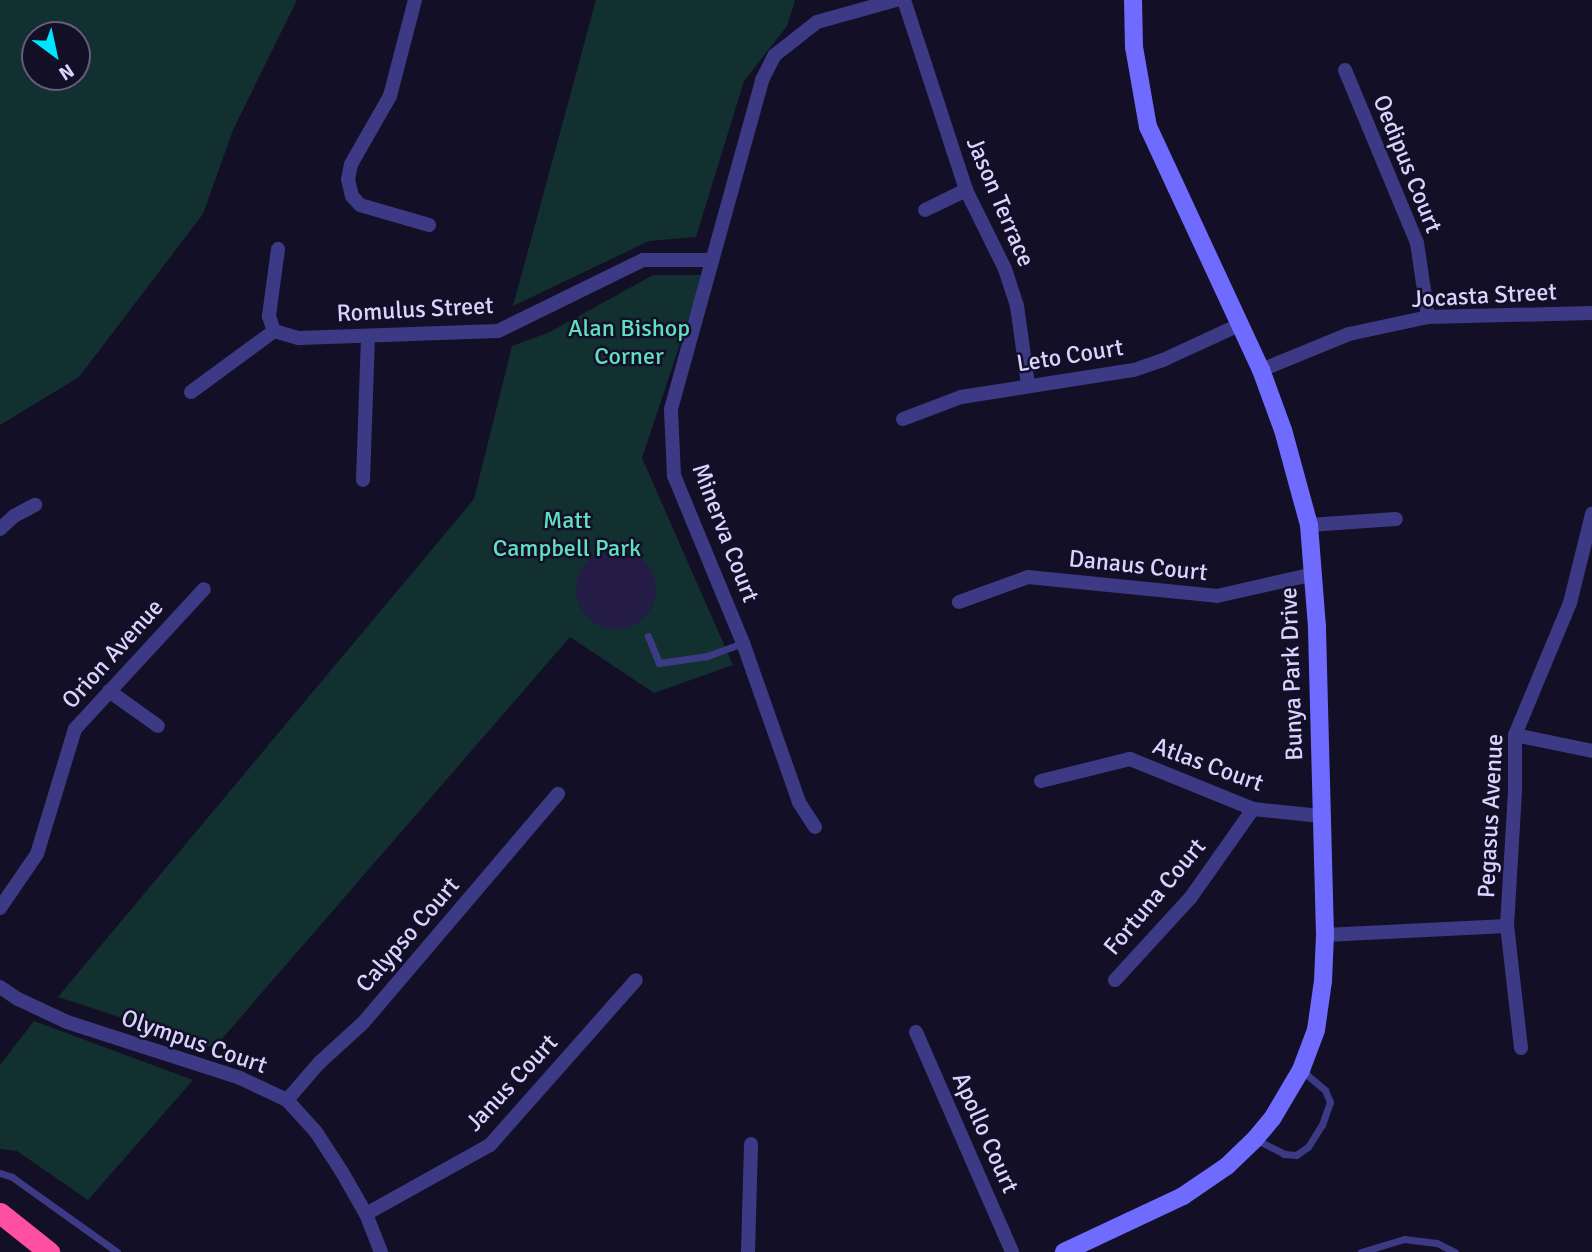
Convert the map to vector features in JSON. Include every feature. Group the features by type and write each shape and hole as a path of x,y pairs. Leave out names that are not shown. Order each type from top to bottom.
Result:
{"highway":[{"path":"0,1213 49,1252"}],"street":[{"path":"415,0 390,96 351,164 348,179 352,196 360,205 429,225"},
{"name":"Minerva Court","path":"815,827 799,802 743,643 674,476 671,409 762,80 775,55 817,22 896,0"},
{"name":"Jason Terrace","path":"904,0 966,190 1004,269 1017,306 1028,384"},
{"name":"Bunya Park Drive","path":"1063,1252 1184,1196 1227,1166 1272,1119 1301,1070 1316,1030 1325,935 1314,574 1309,526 1283,430 1261,370 1148,127 1134,47 1133,0"},
{"name":"Oedipus Court","path":"1345,70 1417,243 1428,317"},
{"path":"925,210 966,190"},
{"path":"191,392 274,331 269,316 278,249"},
{"name":"Romulus Street","path":"274,331 299,338 498,331 643,260 712,260"},
{"name":"Jocasta Street","path":"1261,370 1349,334 1428,317 1592,313"},
{"name":"Leto Court","path":"903,419 961,397 1028,384 1134,370 1163,360 1239,325"},
{"path":"363,480 368,337"},
{"path":"0,528 14,516 35,505"},
{"name":"Pegasus Avenue","path":"1521,1048 1507,926 1515,791 1515,735 1570,603 1592,514"},
{"path":"1309,526 1396,519"},
{"name":"Danaus Court","path":"960,601 1028,577 1217,596 1314,574"},
{"name":"Orion Avenue","path":"0,908 37,854 75,729 204,589"},
{"path":"109,691 158,726"},
{"path":"1515,735 1592,751"},
{"name":"Atlas Court","path":"1041,781 1130,759 1253,809 1321,816"},
{"name":"Calypso Court","path":"287,1100 319,1063 369,1016 558,794"},
{"name":"Fortuna Court","path":"1115,980 1191,897 1253,809"},
{"path":"1325,935 1507,926"},
{"name":"Janus Court","path":"366,1214 489,1146 636,980"},
{"name":"Olympus Court","path":"0,987 18,999 67,1022 240,1078 287,1100 316,1132 366,1214 381,1252"},
{"name":"Apollo Court","path":"916,1032 1012,1252"},
{"path":"748,1252 751,1144"}],"lane":[{"path":"648,636 659,663 707,656 743,643"},
{"path":"1255,1139 1284,1154 1296,1155 1308,1147 1322,1125 1330,1102 1325,1090 1301,1070"},
{"path":"0,1173 12,1177 117,1252"},
{"path":"1361,1252 1404,1239 1437,1243 1455,1252"}],"green space":[{"path":"0,0 297,0 233,130 203,214 79,377 0,425"},
{"path":"596,0 795,0 787,26 744,81 696,237 649,241 513,306"},
{"name":"Matt Campbell Park","path":"653,275 703,275 642,458 733,665 654,693 570,637 214,1048 58,997 474,499 512,346 550,332"},
{"path":"34,1021 193,1080 88,1200 17,1151 0,1149 0,1065"}],"building":[{"path":"616,549 631,552 644,561 653,574 656,589 653,604 644,617 631,626 616,629 601,626 588,617 579,604 576,589 579,574 588,561 601,552"}],"park label":[{"name":"Alan Bishop Corner","path":"629,343"}]}
